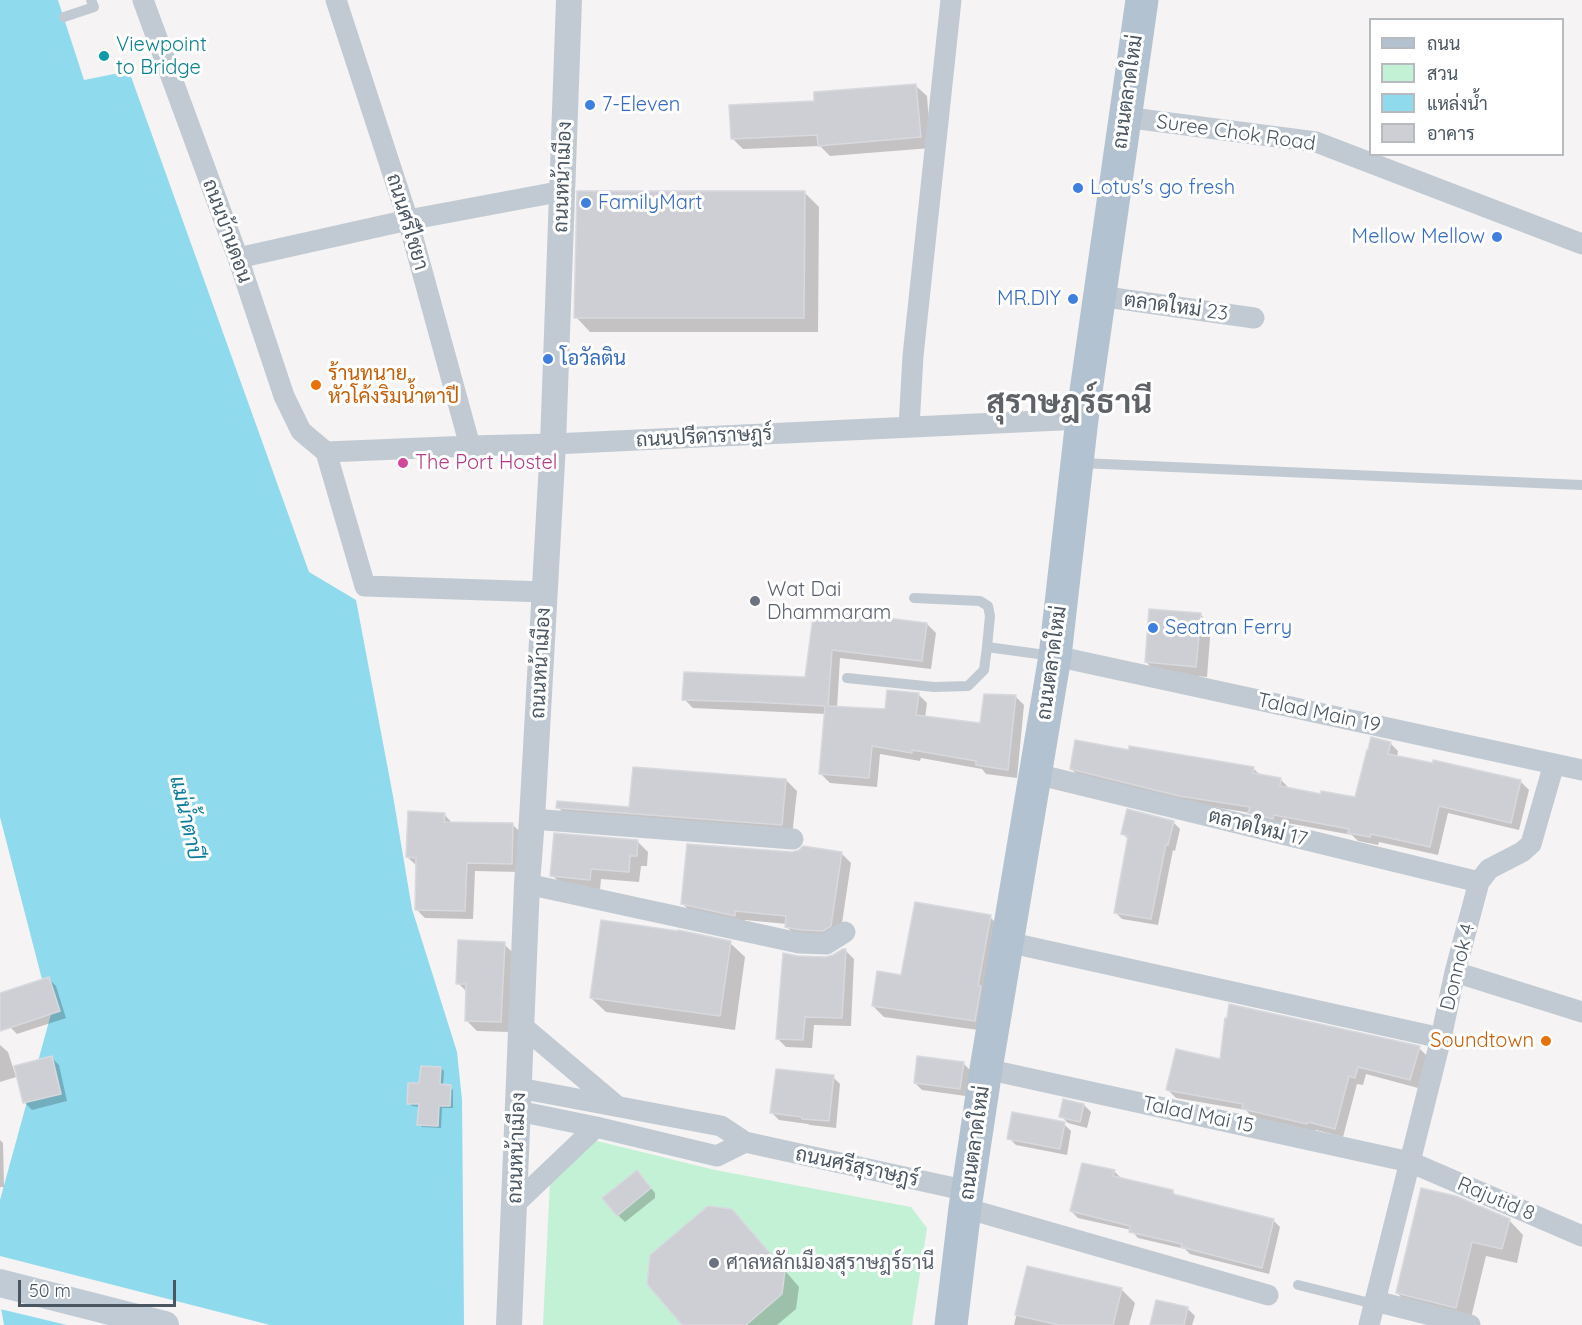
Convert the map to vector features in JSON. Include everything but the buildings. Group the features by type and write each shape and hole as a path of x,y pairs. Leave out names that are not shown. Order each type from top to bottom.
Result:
{"main road":[{"name":"ถนนตลาดใหม่","path":"951,1325 986,1069 1055,656 1082,419 1142,0"},
{"path":"0,1283 165,1325"}],"street":[{"name":"ถนนบ้านดอน","path":"143,0 238,258 284,396 301,431 326,452"},
{"name":"ถนนศรีไชยา","path":"336,0 408,220 470,446"},
{"name":"ถนนหน้าเมือง","path":"510,1325 527,884 553,444 569,0"},
{"path":"909,427 913,356 951,0"},
{"name":"Suree Chok Road","path":"1124,117 1317,142 1582,244"},
{"path":"238,258 408,220 563,190"},
{"name":"ตลาดใหม่ 23","path":"1099,296 1254,318"},
{"name":"ถนนปรีดาราษฎร์","path":"326,452 553,444 1082,419"},
{"path":"326,452 365,586 545,592"},
{"name":"Talad Main 19","path":"1055,656 1582,770"},
{"path":"1479,882 1489,869 1522,852 1531,844 1554,764"},
{"name":"ตลาดใหม่ 17","path":"1036,774 1479,882"},
{"path":"532,819 792,839"},
{"name":"Donnok 4","path":"1369,1325 1479,882"},
{"path":"527,884 799,943 826,944 845,932"},
{"path":"1007,942 1441,1038"},
{"path":"1455,972 1582,1012"},
{"name":"ถนนศรีสุราษฎร์","path":"521,1025 617,1106"},
{"name":"Talad Mai 15","path":"986,1069 1410,1162"},
{"path":"518,1100 596,1127 717,1156 746,1142"},
{"name":"ถนนศรีสุราษฎร์","path":"518,1100 617,1106 721,1126 746,1142 967,1200 1269,1295"},
{"path":"514,1205 596,1127"},
{"name":"Rajutid 8","path":"1410,1162 1582,1236"},
{"path":"1375,1303 1470,1325"}],"lane":[{"path":"64,17 94,7 91,0"},
{"path":"1077,462 1582,485"},
{"path":"847,678 934,687 968,686 984,670 990,616 988,606 980,601 914,598"},
{"path":"987,647 1055,656"},
{"path":"1298,1285 1375,1303"}],"green space":[{"path":"593,1140 715,1170 911,1207 927,1228 912,1325 543,1325 550,1181"}],"water":[{"name":"แม่น้ำตาปี","path":"0,0 58,0 84,80 129,71 309,572 356,600 412,909 457,1052 462,1100 464,1325 4,1325 0,1302 0,1200 51,1014 0,817"}],"pier":[{"path":"0,1256 270,1325 67,1325 0,1309"}],"place":[{"name":"Viewpoint to Bridge","path":"104,56"},
{"name":"7-Eleven","path":"590,105"},
{"name":"Lotus's go fresh","path":"1078,188"},
{"name":"FamilyMart","path":"586,203"},
{"name":"Mellow Mellow","path":"1497,237"},
{"name":"MR.DIY","path":"1073,299"},
{"name":"โอวัลติน","path":"548,359"},
{"name":"ร้านทนาย หัวโค้งริมน้ำตาปี","path":"316,385"},
{"name":"The Port Hostel","path":"403,463"},
{"name":"Wat Dai Dhammaram","path":"755,601"},
{"name":"Seatran Ferry","path":"1153,628"},
{"name":"Soundtown","path":"1546,1041"},
{"name":"ศาลหลักเมืองสุราษฎร์ธานี","path":"714,1263"}],"district":[{"name":"สุราษฎร์ธานี","path":"1069,403"}]}
